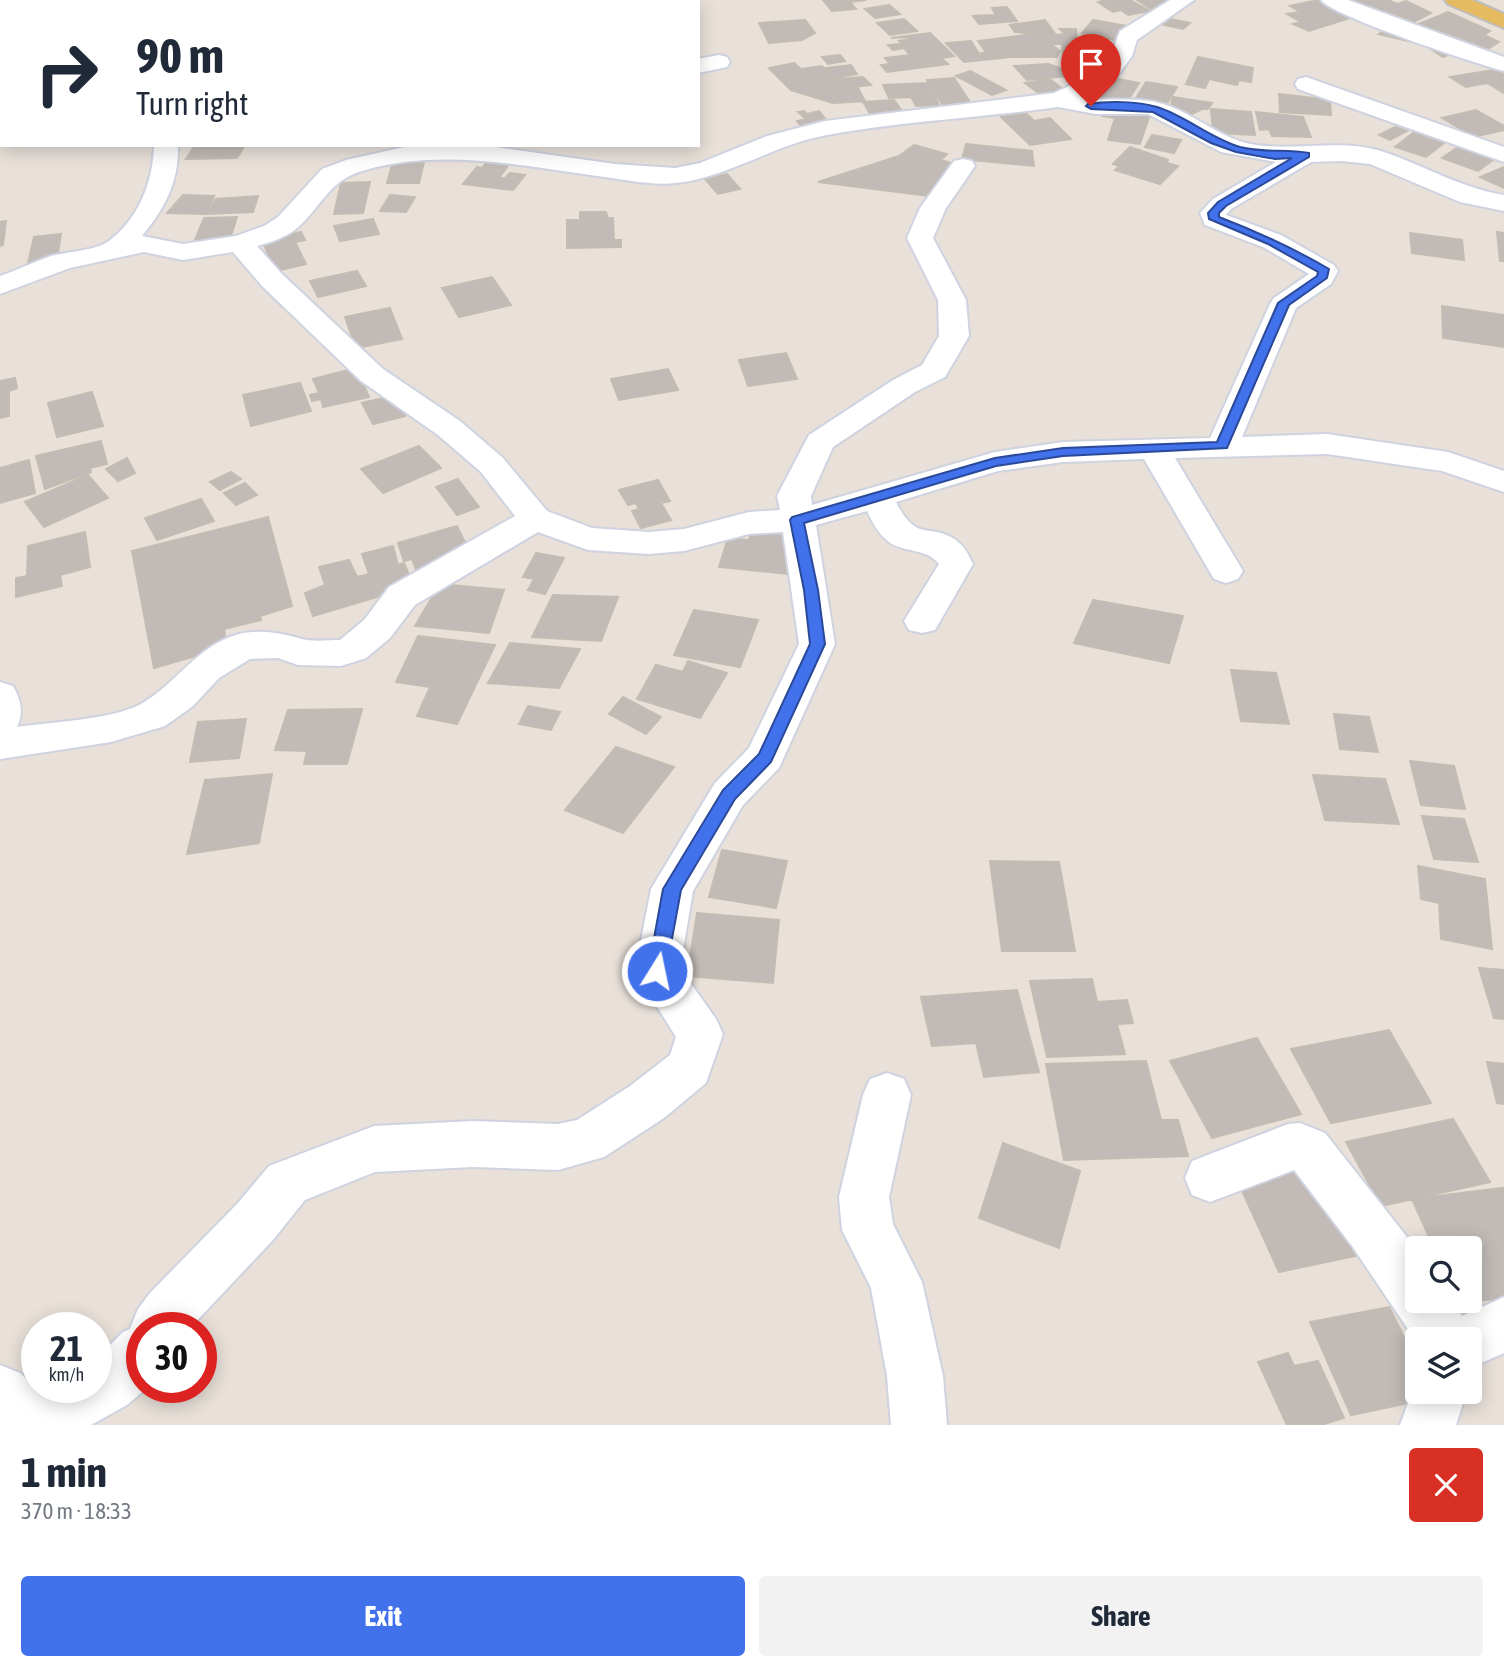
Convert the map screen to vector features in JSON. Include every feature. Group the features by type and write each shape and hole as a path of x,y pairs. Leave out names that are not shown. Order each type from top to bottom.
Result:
{"main road":[{"path":"1455,0 1504,22"}],"street":[{"path":"0,286 61,262 144,244 183,252 240,243 273,232 287,223 331,174 355,164 416,152 478,152 615,171 675,176 708,168 776,141 825,128 1057,100 1090,89 1116,63 1123,53 1123,44 1128,36 1184,0"},
{"path":"1331,0 1357,12 1504,64"},
{"path":"1306,84 1504,155"},
{"path":"1057,100 1091,106 1136,106 1155,110 1214,141 1240,150 1275,156 1375,157 1469,197 1504,202"},
{"path":"117,249 154,206 168,169 166,147"},
{"path":"1222,446 1283,303 1321,278 1325,271 1272,242 1214,219 1213,213 1222,204 1306,155"},
{"path":"660,156 675,176"},
{"path":"169,1312 255,1222 287,1183 374,1149 472,1144 558,1147 587,1141 647,1102 689,1068 700,1034 657,971 672,889 729,794 765,758 817,644 811,590 794,496 820,442 904,386 934,371 954,336 952,300 920,238 933,208 963,166"},
{"path":"240,243 272,280 372,375 449,428 492,465 535,519 588,539 649,543 684,540 749,523 797,520 995,462 1063,452 1326,444 1448,462 1504,482"},
{"path":"1153,448 1226,570"},
{"path":"877,498 891,524 904,536 940,545 951,553 956,564 922,621"},
{"path":"0,744 111,728 151,716 180,696 206,669 243,646 283,645 298,652 341,653 353,649 377,629 402,596 535,519"},
{"path":"0,696 3,717 0,722"},
{"path":"887,1095 864,1197 868,1230 896,1282 915,1376 919,1425"},
{"path":"1210,1178 1288,1147 1300,1146 1308,1149 1370,1228 1405,1280"},
{"path":"1482,1335 1504,1324"},
{"path":"0,1393 34,1422 97,1394 126,1368"},
{"path":"1428,1425 1435,1404"}],"building":[{"path":"823,0 866,0 850,2 856,9 832,11"},
{"path":"1130,0 1150,11 1128,15 1121,10 1113,12 1098,2"},
{"path":"1137,0 1175,0 1178,2 1151,9"},
{"path":"1318,0 1350,18 1309,31 1293,24 1301,22 1287,14 1300,12 1290,6"},
{"path":"1351,0 1388,0 1397,4 1406,1 1431,13 1414,22 1395,14 1371,10"},
{"path":"889,5 900,14 875,18 865,9"},
{"path":"1007,7 1017,21 979,24 973,16 996,15 992,8"},
{"path":"1448,12 1490,31 1484,35 1499,42 1488,49 1419,24"},
{"path":"904,19 917,31 890,35 877,23"},
{"path":"1171,19 1190,23 1183,29 1164,25"},
{"path":"805,20 815,33 802,40 769,43 759,23"},
{"path":"1045,20 1056,35 1065,34 1060,29 1076,29 1077,40 1068,41 1068,44 1051,44 1060,51 1057,57 1011,57 964,62 946,43 971,41 979,54 986,52 978,41 1035,34 1015,32 1010,25"},
{"path":"1093,20 1127,26 1120,41 1082,33"},
{"path":"1389,28 1454,52 1443,57 1425,45 1379,34"},
{"path":"930,33 954,56 941,58 948,64 887,72 881,65 890,64 885,58 910,55 904,48 893,50 888,45 902,44 899,41 910,39 891,38"},
{"path":"1062,44 1093,46 1093,62 1063,60"},
{"path":"840,55 845,61 828,64 822,57"},
{"path":"1198,57 1253,68 1251,82 1239,80 1237,85 1209,79 1205,88 1186,84"},
{"path":"794,63 801,69 822,66 844,88 858,88 865,101 833,103 791,90 769,68"},
{"path":"1048,64 1063,69 1069,76 1027,80 1014,66"},
{"path":"851,65 857,74 834,78 826,68"},
{"path":"1499,69 1504,72 1504,93 1487,83 1466,87 1450,77"},
{"path":"970,71 1006,90 992,95 956,76"},
{"path":"863,77 871,85 844,88 837,79"},
{"path":"1107,77 1139,83 1125,105 1089,97"},
{"path":"954,78 972,105 944,107 927,80"},
{"path":"1050,79 1068,93 1044,97 1025,83"},
{"path":"1146,82 1177,87 1167,104 1136,98"},
{"path":"929,83 939,105 916,106 911,97 889,98 883,85"},
{"path":"1279,94 1330,100 1331,115 1280,112"},
{"path":"1173,97 1212,103 1208,109 1192,114 1169,113"},
{"path":"894,100 905,115 872,117 863,102"},
{"path":"1104,108 1150,114 1140,144 1108,140 1115,118 1102,116"},
{"path":"1211,109 1251,112 1255,135 1213,133"},
{"path":"1476,110 1504,126 1504,130 1474,137 1442,118"},
{"path":"804,111 807,114 819,111 829,123 803,128 797,121 806,119 798,112"},
{"path":"1256,112 1303,117 1311,137 1272,136 1269,129 1260,130"},
{"path":"1026,113 1034,121 1050,118 1071,139 1030,145 1001,117"},
{"path":"1395,127 1407,131 1390,140 1379,135"},
{"path":"1418,129 1449,139 1426,157 1395,147"},
{"path":"1152,135 1181,140 1174,153 1145,147"},
{"path":"966,144 1032,151 1034,166 962,159"},
{"path":"914,145 947,154 941,160 957,165 929,196 818,182 899,156"},
{"path":"1461,145 1497,157 1478,171 1442,158"},
{"path":"194,147 244,147 237,158 186,159"},
{"path":"1130,147 1178,166 1160,184 1115,170 1120,166 1113,164"},
{"path":"488,161 510,163 499,178 505,178 510,173 525,175 513,190 463,184 477,167 482,168"},
{"path":"393,162 424,162 419,183 387,183"},
{"path":"1504,167 1504,188 1480,177"},
{"path":"727,174 740,189 718,194 705,179"},
{"path":"370,182 363,213 334,214 341,183"},
{"path":"183,195 214,196 207,214 167,213"},
{"path":"390,195 415,197 406,212 380,211"},
{"path":"258,196 253,212 207,214 216,199"},
{"path":"580,212 606,212 608,218 613,218 614,240 621,240 621,247 567,248 567,220 580,220"},
{"path":"237,217 230,239 195,240 204,218"},
{"path":"373,219 379,234 340,241 334,226"},
{"path":"6,221 3,245 0,246 0,222"},
{"path":"301,232 305,240 295,242 306,264 276,271 262,241"},
{"path":"1497,232 1504,233 1504,261 1500,261"},
{"path":"1410,233 1462,240 1464,260 1412,253"},
{"path":"61,234 57,260 28,263 34,237"},
{"path":"357,271 366,286 318,297 310,281"},
{"path":"492,277 511,305 459,317 442,288"},
{"path":"1442,306 1504,315 1504,347 1443,338"},
{"path":"390,308 402,339 356,348 345,317"},
{"path":"786,353 797,379 748,386 739,360"},
{"path":"356,368 369,397 323,407 321,399 312,401 310,395 319,393 313,379"},
{"path":"668,369 678,390 619,400 611,379"},
{"path":"15,378 17,388 9,391 9,416 0,418 0,381"},
{"path":"300,383 311,411 251,426 243,395"},
{"path":"92,392 103,426 57,437 48,403"},
{"path":"396,395 405,416 373,424 362,403"},
{"path":"101,441 107,464 90,468 91,472 45,489 36,456"},
{"path":"419,446 441,468 383,493 361,469"},
{"path":"127,458 135,473 118,481 106,469"},
{"path":"29,460 35,493 0,503 0,468"},
{"path":"231,472 241,479 220,490 210,482"},
{"path":"88,475 108,498 44,527 25,502"},
{"path":"458,479 479,507 457,515 436,487"},
{"path":"658,480 670,501 661,503 671,520 641,528 632,511 639,509 636,503 628,505 619,490"},
{"path":"245,483 257,495 236,505 224,493"},
{"path":"201,499 214,521 157,540 145,518"},
{"path":"268,517 292,606 260,616 261,620 224,629 227,647 154,668 132,551"},
{"path":"457,526 471,555 419,578 412,559 404,561 398,543"},
{"path":"752,529 797,533 788,574 719,567 728,538 749,540"},
{"path":"85,532 90,567 60,575 62,586 16,597 16,578 27,576 28,546"},
{"path":"393,546 398,565 404,563 414,586 313,616 305,593 325,585 319,567 349,560 357,577 369,574 362,554"},
{"path":"536,553 564,558 545,594 528,590 534,579 523,577"},
{"path":"440,584 504,590 489,633 415,626"},
{"path":"553,595 618,597 601,641 532,637"},
{"path":"1093,600 1183,616 1169,663 1074,643"},
{"path":"694,610 758,620 740,667 674,655"},
{"path":"418,636 495,645 457,724 417,716 430,687 396,682"},
{"path":"510,643 580,649 559,688 488,683"},
{"path":"688,661 727,673 700,718 637,699 656,665 683,672"},
{"path":"1231,670 1276,673 1289,724 1241,721"},
{"path":"623,697 661,717 646,734 609,714"},
{"path":"528,706 560,712 551,730 519,724"},
{"path":"362,709 347,764 304,764 307,751 275,750 288,710"},
{"path":"1334,714 1369,717 1378,752 1340,749"},
{"path":"246,719 239,758 190,762 198,722"},
{"path":"616,747 674,767 623,833 565,810"},
{"path":"1410,761 1454,766 1465,809 1421,805"},
{"path":"272,774 259,843 187,854 205,780"},
{"path":"1313,775 1385,779 1399,824 1325,820"},
{"path":"1422,816 1464,819 1478,862 1434,859"},
{"path":"722,850 787,861 776,908 709,897"},
{"path":"990,861 1059,862 1075,951 1002,951"},
{"path":"1418,866 1485,879 1492,949 1441,939 1439,903 1421,899"},
{"path":"697,913 779,920 773,983 687,976"},
{"path":"1479,968 1504,970 1504,1019 1494,1018"},
{"path":"1092,979 1097,1002 1127,1000 1133,1023 1117,1024 1125,1054 1047,1057 1030,981"},
{"path":"1017,990 1039,1072 984,1077 976,1043 932,1046 921,997"},
{"path":"1389,1030 1431,1103 1331,1123 1291,1049"},
{"path":"1257,1038 1301,1114 1212,1138 1170,1061"},
{"path":"1146,1061 1161,1120 1178,1120 1188,1156 1064,1160 1046,1064"},
{"path":"1487,1062 1504,1064 1504,1104 1497,1103"},
{"path":"1453,1119 1490,1182 1381,1206 1346,1142"},
{"path":"1003,1143 1080,1171 1059,1248 979,1218"},
{"path":"1311,1167 1355,1256 1279,1272 1238,1182"},
{"path":"1503,1188 1504,1298 1482,1300 1482,1236 1429,1236 1412,1199"},
{"path":"1389,1307 1405,1339 1405,1404 1351,1415 1310,1322"},
{"path":"1288,1353 1294,1366 1318,1361 1344,1418 1321,1425 1287,1425 1258,1362"}],"route":[{"path":"657,971 672,889 729,794 765,758 817,644 811,590 797,520 995,462 1063,452 1222,446 1283,303 1321,278 1325,271 1272,242 1224,225 1214,219 1213,213 1222,204 1306,155 1275,156 1240,150 1214,141 1175,118 1155,110 1136,106 1091,106"}]}
